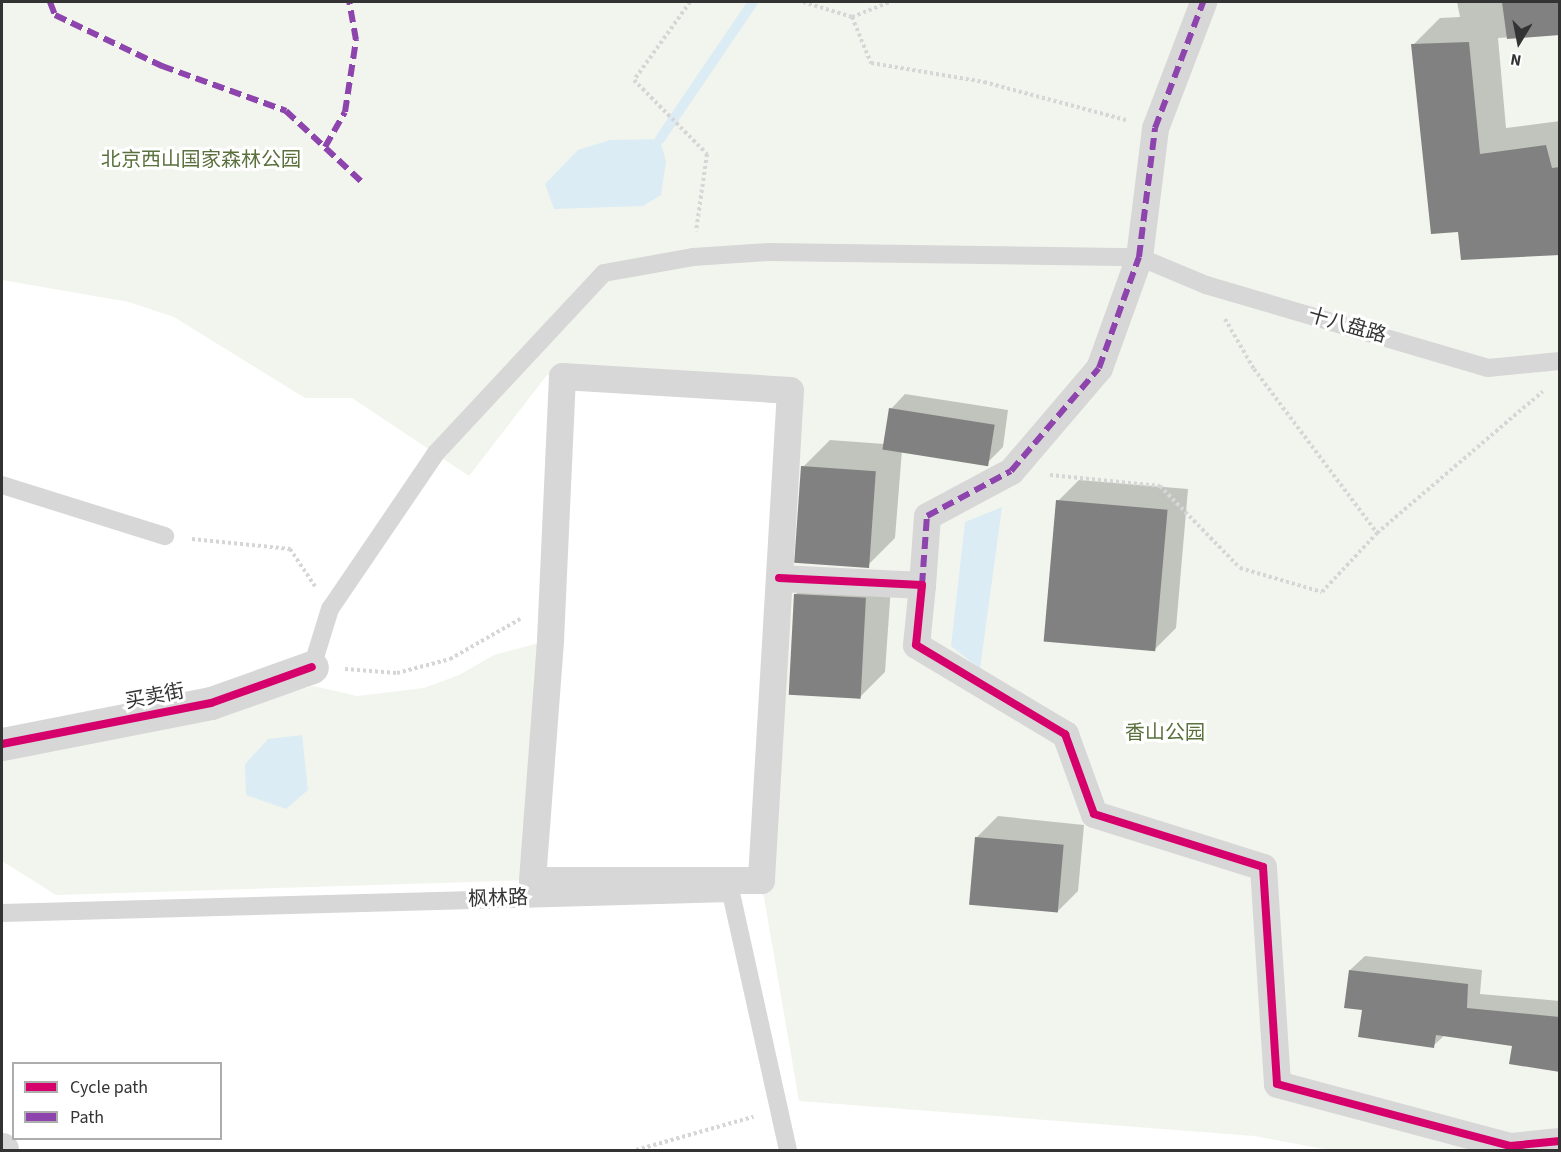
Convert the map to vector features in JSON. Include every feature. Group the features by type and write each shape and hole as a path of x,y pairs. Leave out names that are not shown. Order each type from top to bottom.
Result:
{"street":[{"path":"1203,2 1155,128 1139,257 1099,368 1011,471 927,516 916,645 1065,734 1094,814 1263,867 1277,1084 1512,1148 1560,1141"},
{"path":"562,376 789,390 761,880 532,880 552,606 562,376"},
{"path":"779,578 922,585"},
{"name":"买卖街","path":"2,744 211,703 312,667"}],"lane":[{"path":"312,667 330,609 436,453 604,273 693,257 769,252 1139,257"},
{"name":"十八盘路","path":"1139,257 1206,285 1488,368 1560,361"},
{"path":"2,485 165,536"},
{"name":"枫林路","path":"2,913 731,893 788,1150"}],"path":[{"path":"690,2 634,80 707,154 693,257"},
{"path":"803,2 852,17 890,2"},
{"path":"852,17 871,63 984,82 1155,128"},
{"path":"1206,285 1254,369 1377,533"},
{"path":"1011,471 1160,486 1240,568 1322,592 1377,533 1551,384"},
{"path":"165,536 290,549 330,609"},
{"path":"312,667 397,673 450,659 507,625 552,606"},
{"path":"636,1150 754,1117"}],"green space":[{"name":"香山公园","path":"2,2 1559,2 1559,1150 1329,1150 1254,1136 799,1101 761,880 789,390 547,375 469,476 352,398 305,398 174,317 129,302 2,280"},
{"path":"550,640 532,880 56,895 2,861 2,759 208,717 313,686 357,696 424,688 459,675 494,655"}],"shaded area":[{"path":"660,139 666,162 661,195 643,206 554,209 545,184 578,150 610,140"},
{"path":"1002,507 980,669 951,646 965,522"},
{"path":"302,735 308,790 286,809 246,795 245,764 268,739"}],"building":[{"path":"1502,2 1560,2 1560,35 1507,39"},
{"path":"1469,42 1480,154 1546,145 1552,168 1560,167 1560,255 1461,260 1458,232 1431,234 1411,44"},
{"path":"889,408 995,425 988,466 882,449"},
{"path":"801,466 876,471 869,568 794,563"},
{"path":"1056,500 1168,510 1155,651 1044,641"},
{"path":"794,594 866,598 861,699 789,695"},
{"path":"975,837 1064,845 1058,912 969,905"},
{"path":"1349,970 1468,984 1467,1008 1560,1017 1560,1072 1509,1064 1512,1046 1436,1035 1434,1048 1358,1037 1362,1010 1344,1008"}],"waterway":[{"path":"660,139 753,2"}],"marked path":[{"path":"50,2 55,15 162,66 286,111 363,183"},
{"path":"325,147 345,112 356,40 349,2"},
{"path":"922,585 927,516 1011,471 1099,368 1139,257 1155,128 1203,2"}],"cycle path":[{"path":"779,578 922,585 916,645 1065,734 1094,814 1263,867 1277,1084 1510,1146 1560,1141"},
{"path":"2,744 211,703 312,667"}],"park label":[{"name":"北京西山国家森林公园","path":"201,160"}]}
